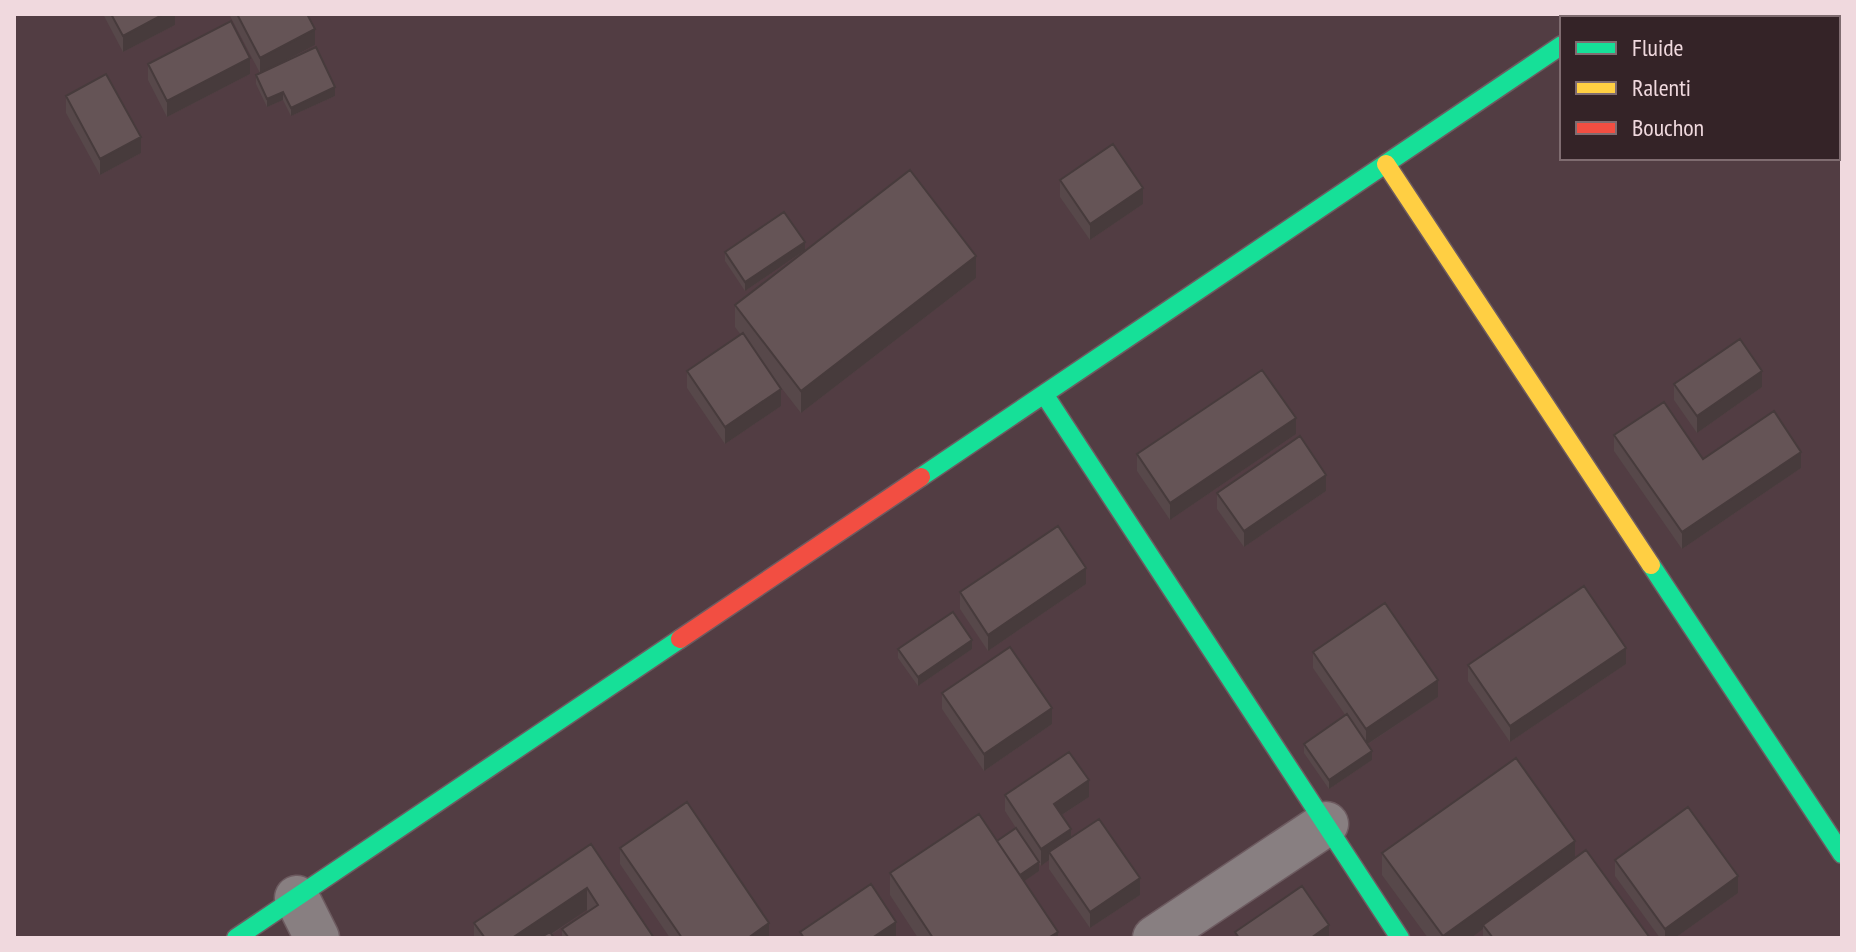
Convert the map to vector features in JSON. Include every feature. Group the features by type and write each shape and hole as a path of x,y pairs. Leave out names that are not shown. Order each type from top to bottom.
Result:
{"main road":[{"path":"236,938 1560,46"},
{"path":"1386,164 1842,854"},
{"path":"1044,394 1400,938"}],"street":[{"path":"1155,938 1326,824"},
{"path":"297,898 317,938"}],"building":[{"path":"111,14 164,14 123,36"},
{"path":"237,14 307,14 315,29 260,58"},
{"path":"231,21 250,58 167,101 148,64"},
{"path":"316,47 335,87 291,108 283,92 267,99 256,75"},
{"path":"106,74 141,137 100,159 66,96"},
{"path":"1113,144 1143,188 1090,224 1060,180"},
{"path":"910,170 976,256 801,391 735,305"},
{"path":"784,212 805,242 745,282 725,252"},
{"path":"743,333 781,389 725,427 687,371"},
{"path":"1740,339 1762,371 1697,416 1674,384"},
{"path":"1262,370 1296,418 1170,503 1137,454"},
{"path":"1664,402 1703,459 1774,411 1801,452 1682,532 1614,435"},
{"path":"1300,436 1326,475 1244,531 1217,493"},
{"path":"1058,526 1086,568 988,635 960,592"},
{"path":"1584,586 1626,648 1510,726 1468,665"},
{"path":"1385,603 1438,680 1366,729 1313,652"},
{"path":"953,612 972,640 918,677 898,649"},
{"path":"1010,647 1052,708 984,754 942,693"},
{"path":"1347,714 1372,751 1329,780 1304,744"},
{"path":"1069,752 1089,780 1054,804 1071,829 1041,849 1005,795"},
{"path":"1516,758 1575,841 1443,936 1382,853"},
{"path":"687,802 769,923 748,938 682,938 620,848"},
{"path":"1688,807 1738,876 1665,929 1615,860"},
{"path":"979,814 1058,932 1048,938 933,938 890,873"},
{"path":"1099,819 1140,878 1090,912 1049,852"},
{"path":"1016,828 1039,862 1020,875 997,841"},
{"path":"591,844 654,938 569,938 562,929 598,905 587,888 512,938 485,938 474,923"},
{"path":"1586,850 1650,938 1493,938 1483,925"},
{"path":"871,884 896,922 872,938 804,938 800,932"},
{"path":"1302,886 1329,925 1311,938 1239,938 1235,932"},
{"path":"550,932 554,938 540,938"}],"traffic: fast":[{"path":"921,477 1560,46"},
{"path":"1044,394 1400,938"},
{"path":"1651,565 1842,854"},
{"path":"236,938 680,639"}],"traffic: slow":[{"path":"1386,164 1651,565"}],"traffic: jam":[{"path":"680,639 921,477"}]}
